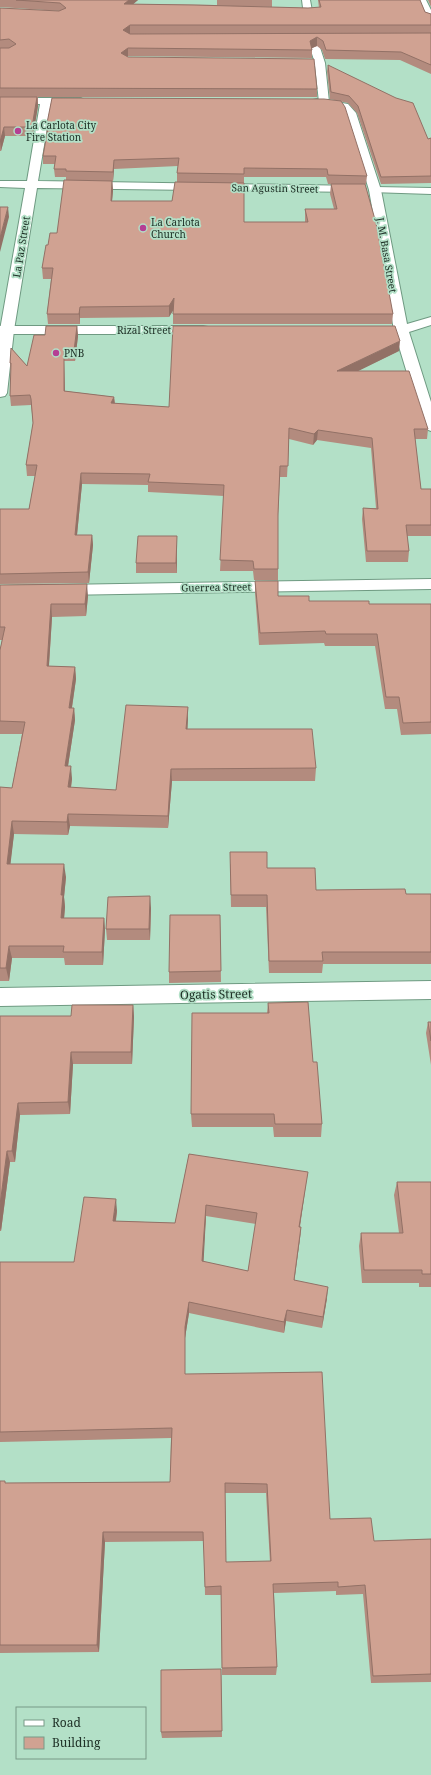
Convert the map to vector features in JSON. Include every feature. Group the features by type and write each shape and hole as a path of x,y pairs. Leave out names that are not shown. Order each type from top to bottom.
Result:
{"street":[{"path":"306,0 304,12 320,63 324,102"},
{"path":"422,0 431,19"},
{"path":"272,63 320,63"},
{"path":"0,101 94,101"},
{"name":"La Paz Street","path":"0,393 4,330 46,101"},
{"name":"J. M. Basa Street","path":"308,102 324,102 344,106 351,113 375,190 401,330 431,426"},
{"name":"San Agustin Street","path":"0,184 431,191"},
{"path":"386,330 401,330 431,321"},
{"name":"Rizal Street","path":"4,330 220,330"},
{"name":"Guerrea Street","path":"0,591 431,584"},
{"name":"Ogatis Street","path":"0,997 431,990"}],"building":[{"path":"16,0 129,0 124,4 308,8 321,7 319,0 420,0 425,12 431,14 431,25 130,25 123,30 130,34 431,33 431,65 401,52 326,50 323,41 317,37 310,41 312,50 128,48 121,53 128,57 314,59 317,89 0,88 0,48 9,48 16,44 9,39 0,40 0,8 59,11 66,8 60,3"},
{"path":"328,65 396,98 413,103 428,139 431,138 431,176 381,177 358,106 349,96 331,92"},
{"path":"0,97 37,97 32,127 4,127 0,142"},
{"path":"52,98 324,99 341,101 345,107 367,176 328,175 327,169 244,168 244,174 177,173 179,158 114,160 113,172 66,171 66,169 54,169 56,156 43,156 48,128 46,128"},
{"path":"64,180 112,181 111,201 172,201 175,182 244,183 244,222 308,222 305,209 337,209 331,184 365,184 376,223 393,314 173,314 174,298 169,306 80,307 79,314 47,314 53,268 42,268 46,245 48,245 50,233 57,233"},
{"path":"0,207 8,207 0,238"},
{"path":"46,326 77,326 74,351 64,351 64,391 114,397 111,403 169,407 173,326 395,326 400,341 337,371 409,371 428,429 414,429 421,489 431,489 431,525 406,525 409,551 367,551 363,508 378,509 372,438 318,430 314,434 289,428 288,466 280,466 278,569 254,569 253,561 220,560 224,485 148,482 150,474 81,473 75,535 92,535 88,572 0,574 0,509 29,509 37,465 26,465 33,423 30,395 10,396 11,348 27,366 34,335 45,335"},
{"path":"138,536 177,536 176,563 136,563"},
{"path":"255,581 278,581 278,596 309,596 309,601 369,601 369,604 431,604 431,722 403,723 399,697 386,697 377,634 326,634 325,631 260,633"},
{"path":"87,584 85,604 51,604 47,666 75,667 69,708 74,708 65,766 71,766 68,787 116,790 126,705 188,707 186,729 312,729 316,768 171,769 168,816 68,814 67,822 12,821 7,864 64,864 61,895 63,895 61,918 104,918 102,952 63,952 64,946 9,946 6,968 0,968 0,787 12,788 25,722 0,721 0,650 5,627 0,627 0,585"},
{"path":"230,852 267,852 267,868 315,868 316,890 405,889 406,894 431,894 431,952 322,952 323,961 269,961 267,895 231,895"},
{"path":"150,896 149,929 106,929 108,897"},
{"path":"170,915 220,915 221,971 169,972"},
{"path":"308,1002 313,1062 317,1062 322,1124 275,1124 274,1114 191,1114 192,1013 269,1013 268,1003"},
{"path":"72,1005 133,1005 131,1052 71,1052 68,1102 18,1103 12,1151 7,1151 0,1205 0,1016 71,1016"},
{"path":"428,1022 431,1022 431,1041"},
{"path":"189,1154 308,1172 299,1227 301,1227 294,1280 328,1287 323,1317 287,1310 284,1322 189,1302 185,1327 185,1374 322,1372 330,1519 371,1518 374,1541 431,1539 431,1674 373,1676 365,1585 338,1587 338,1582 273,1584 277,1667 222,1668 221,1586 205,1587 203,1532 103,1532 97,1645 0,1645 0,1481 5,1481 5,1483 170,1482 172,1428 0,1432 0,1262 74,1262 84,1197 116,1199 113,1221 175,1223","holes":["206,1205 257,1213 248,1271 202,1261","225,1483 267,1484 271,1561 226,1562"]},
{"path":"397,1182 431,1182 431,1274 422,1274 422,1270 364,1270 361,1233 403,1233"},
{"path":"221,1669 222,1731 161,1732 161,1670"}],"place":[{"name":"La Carlota City Fire Station","path":"18,131"},
{"name":"La Carlota Church","path":"143,228"},
{"name":"PNB","path":"56,353"}]}
